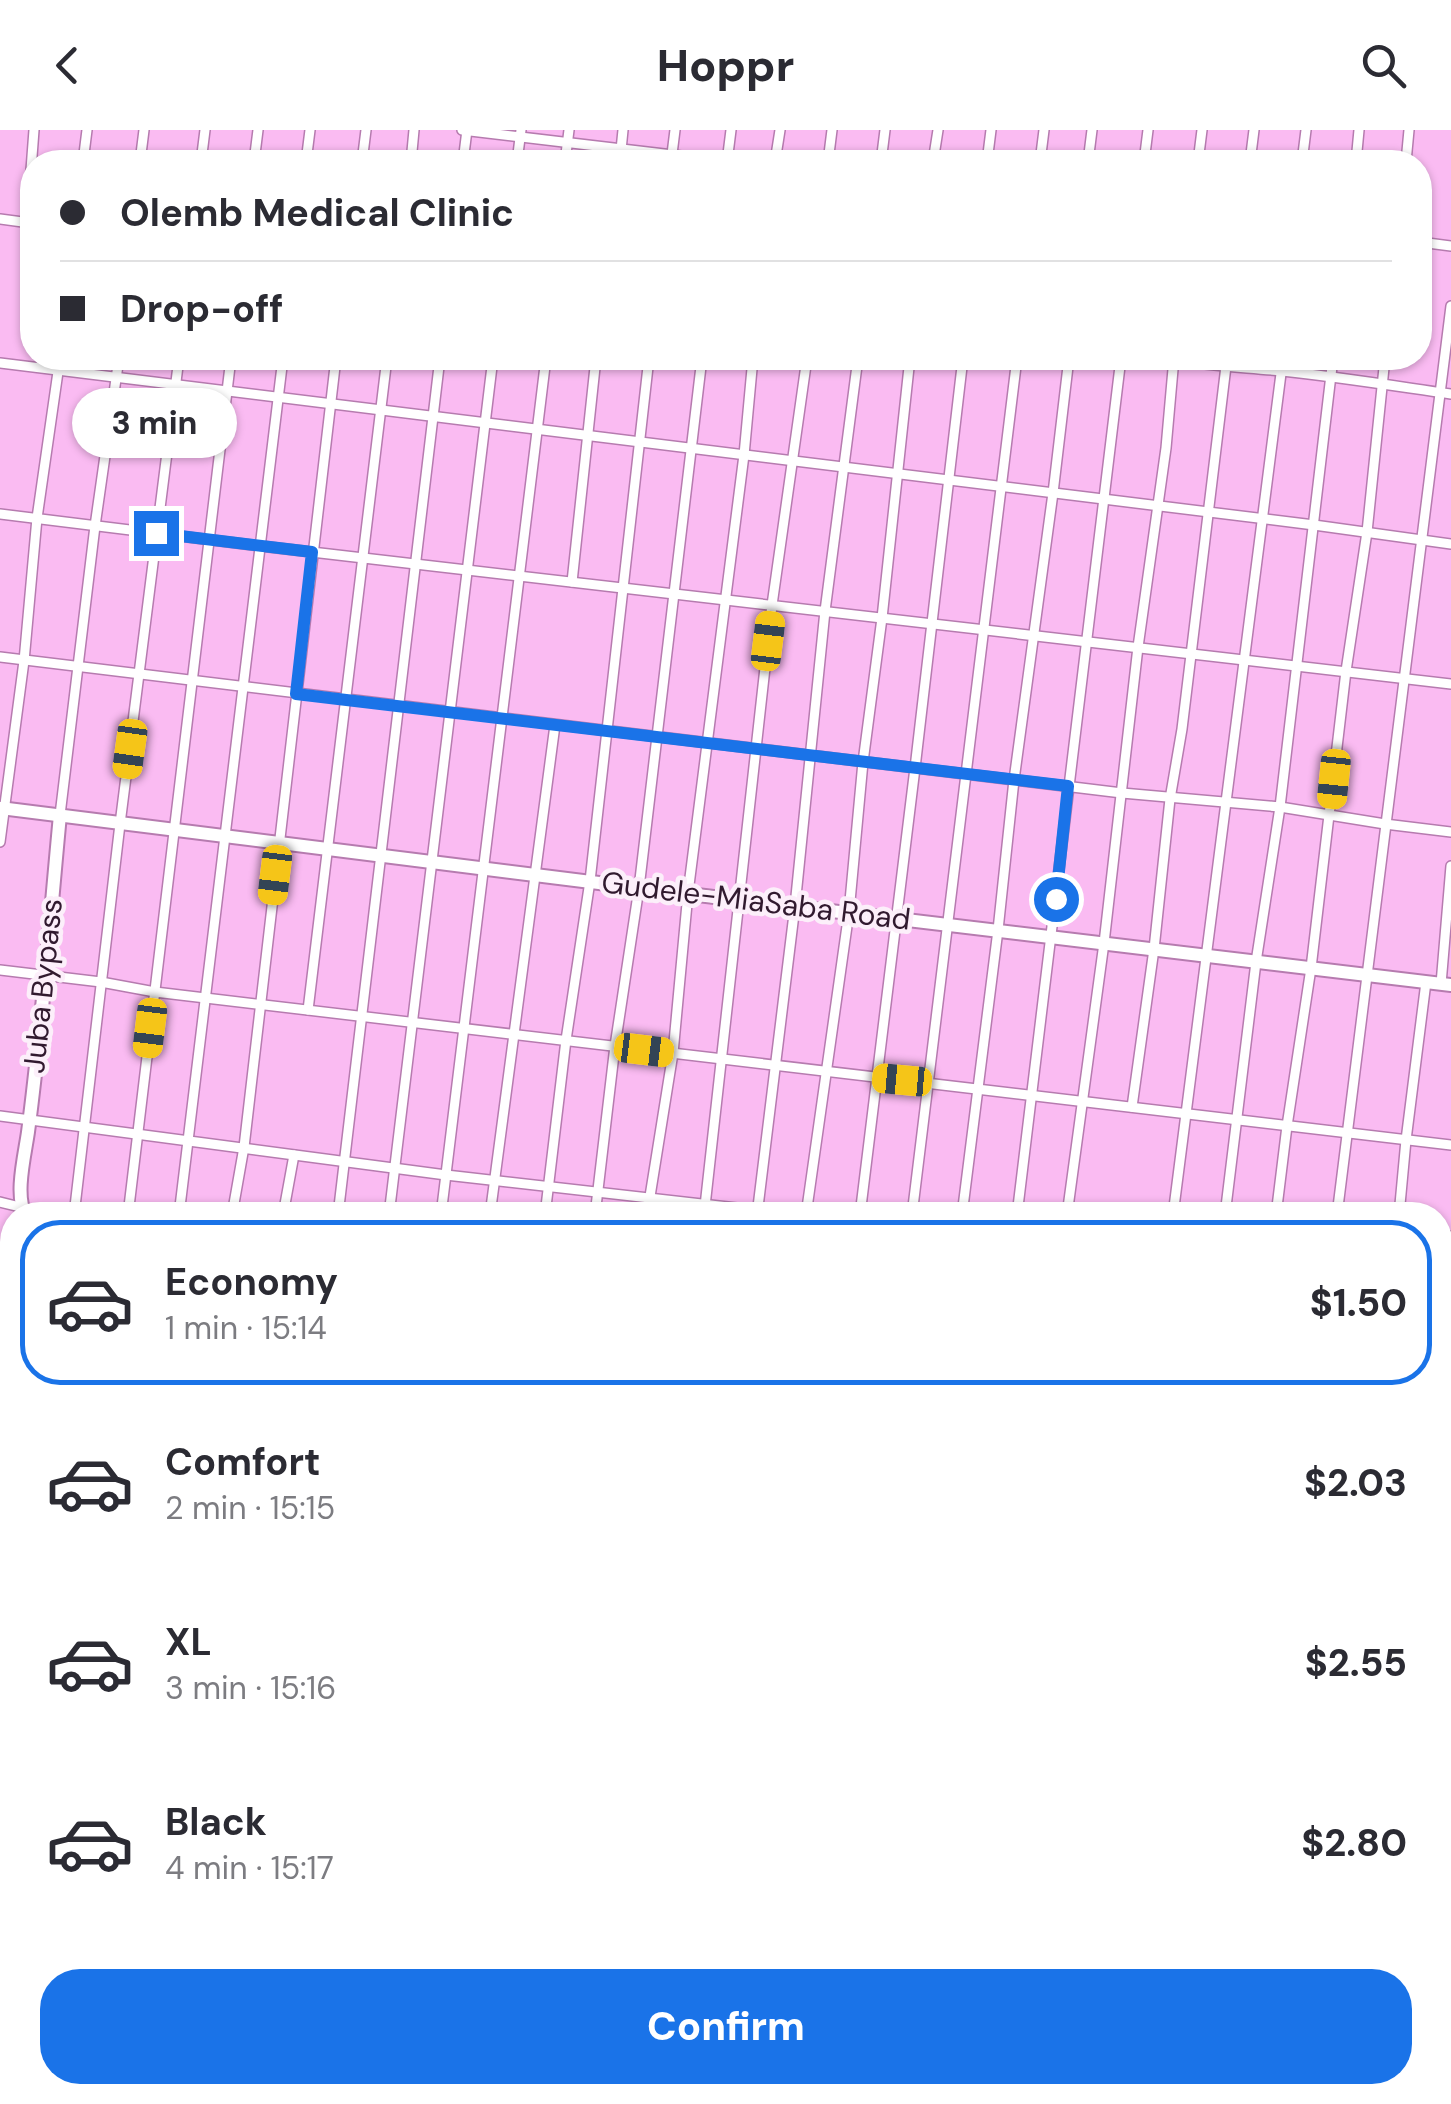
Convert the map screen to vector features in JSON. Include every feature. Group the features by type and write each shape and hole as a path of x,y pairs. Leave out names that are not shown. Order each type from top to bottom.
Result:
{"main road":[{"path":"2,808 60,814"},
{"name":"Gudele-MiaSaba Road","path":"60,814 1446,984"},
{"name":"Juba Bypass","path":"24,1202 60,814"}],"street":[{"path":"466,130 520,133 621,150 623,130"},
{"path":"566,150 569,130"},
{"path":"1339,1202 1404,678 1446,394 1451,306"},
{"path":"0,842 24,661 37,518 59,370 1451,544"},
{"path":"60,814 95,526 119,370"},
{"path":"75,1202 178,370"},
{"path":"130,1202 230,370"},
{"path":"181,1202 281,370"},
{"path":"234,1202 244,1147 334,370"},
{"path":"308,1010 385,370"},
{"path":"340,1202 438,370"},
{"path":"390,1202 492,370"},
{"path":"442,1202 544,370"},
{"path":"572,582 595,370"},
{"path":"546,1202 590,881 648,370"},
{"path":"596,1202 640,888 701,370"},
{"path":"649,1202 673,1054 688,892 752,370"},
{"path":"706,1202 772,605 804,370"},
{"path":"759,1202 856,370"},
{"path":"805,1202 828,1072 849,912 909,370"},
{"path":"862,1202 962,370"},
{"path":"914,1202 1016,370"},
{"path":"964,1202 1067,370"},
{"path":"1018,1202 1119,370"},
{"path":"1069,1202 1173,370"},
{"path":"1132,1108 1226,370"},
{"path":"1276,370 1446,394"},
{"path":"1227,1202 1256,962 1280,807 1331,370"},
{"path":"1278,1202 1331,815 1384,370"},
{"path":"1175,1202 1282,371"},
{"path":"0,514 1451,684"},
{"path":"0,658 1122,793 1280,807 1451,832"},
{"path":"491,1202 555,725"},
{"path":"1446,984 1451,866"},
{"path":"0,970 155,992 1451,1145"},
{"path":"1400,1202 1426,982"},
{"path":"0,1116 446,1175 695,1202"},
{"path":"285,1202 294,1155"}],"route":[{"path":"156,533 312,552 296,694 1068,786 1056,899"}]}
